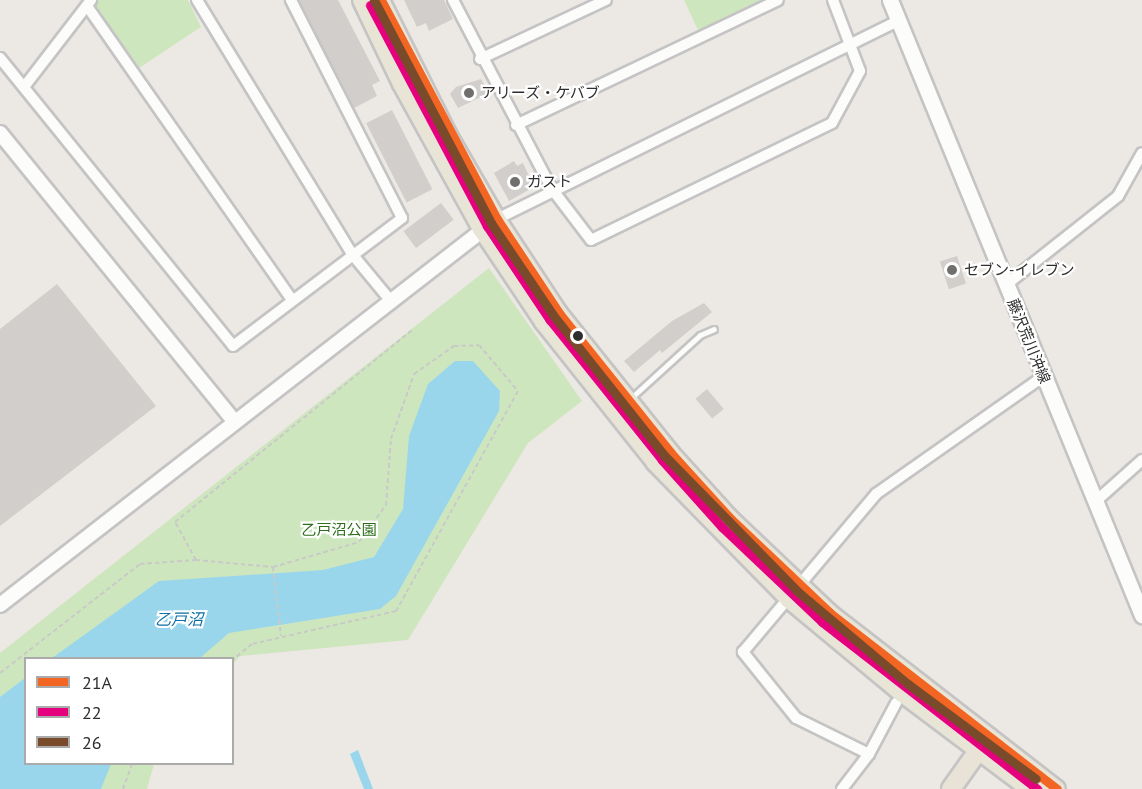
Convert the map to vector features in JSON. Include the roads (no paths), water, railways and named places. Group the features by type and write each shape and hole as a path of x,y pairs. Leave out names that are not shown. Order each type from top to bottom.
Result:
{"highway":[{"path":"951,789 983,744"}],"main road":[{"path":"361,0 481,229 543,322 655,463 789,600 983,744 1057,789"},
{"path":"381,0 448,134 497,219 559,313 627,401 730,518 799,584 907,676 1029,789"},
{"name":"藤沢荒川沖線","path":"890,0 1142,615"}],"street":[{"path":"197,0 352,254 390,300"},
{"path":"0,58 233,346 352,254 402,219 291,0"},
{"path":"453,0 480,59 552,189 591,240 832,123 860,71 833,0"},
{"path":"480,59 606,0"},
{"path":"516,125 778,0"},
{"path":"24,87 89,3 292,300"},
{"path":"0,605 233,420 481,229 552,189 898,21"},
{"path":"0,134 233,420"},
{"path":"1006,284 1118,196 1142,153"},
{"path":"869,754 796,718 743,652 876,494 1044,376"},
{"path":"1095,502 1142,460"},
{"path":"842,789 869,754 896,703"}],"lane":[{"path":"627,401 700,335 714,329"}],"water":[{"name":"乙戸沼","path":"455,361 473,361 500,391 499,411 396,596 380,609 229,633 201,657 53,657 159,581 323,570 374,557 403,509 409,436 428,384"},
{"path":"24,679 24,765 111,765 101,789 0,789 0,697"},
{"path":"358,750 373,789 364,789 350,754"}],"place":[{"name":"アリーズ・ケバブ","path":"469,93"},
{"name":"ガスト","path":"515,182"},
{"name":"セブン-イレブン","path":"952,270"}],"park label":[{"name":"乙戸沼公園","path":"339,530"}]}
